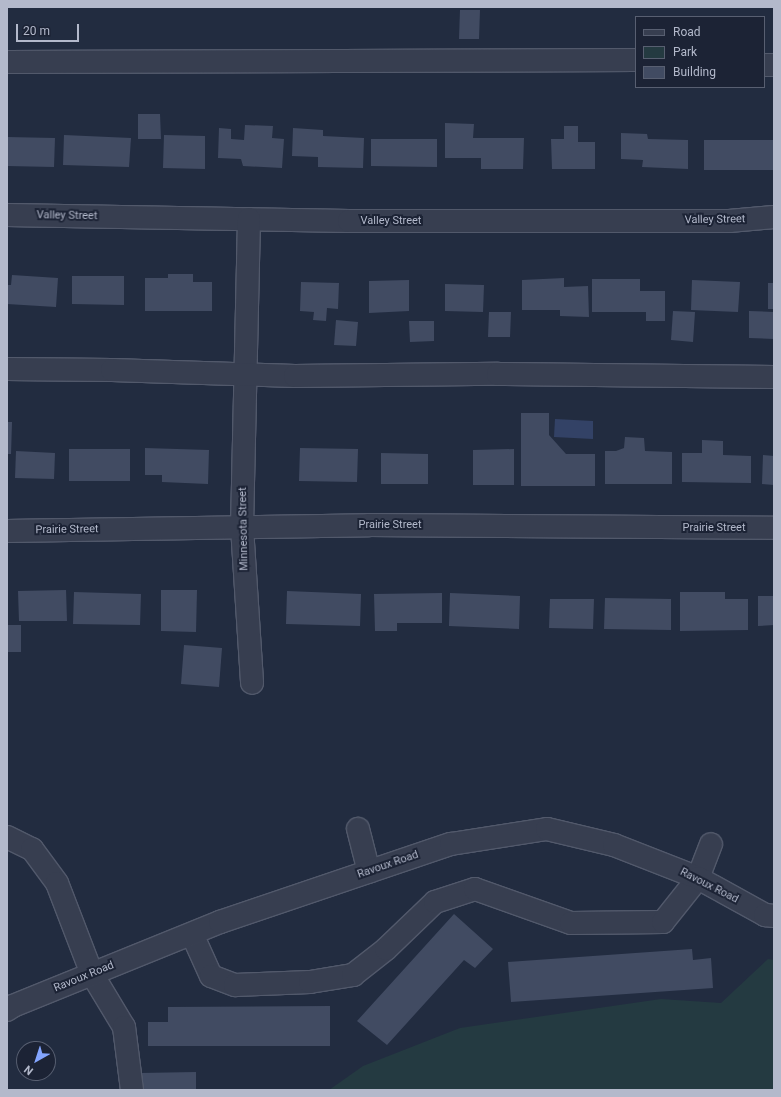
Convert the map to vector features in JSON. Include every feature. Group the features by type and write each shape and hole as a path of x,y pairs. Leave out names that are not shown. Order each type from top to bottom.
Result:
{"street":[{"path":"7,62 635,60"},
{"name":"Valley Street","path":"7,215 249,219 729,221 774,217"},
{"name":"Minnesota Street","path":"249,219 242,527 252,683"},
{"path":"7,369 246,374 774,377"},
{"name":"Prairie Street","path":"7,531 369,524 774,528"},
{"path":"358,829 369,872"},
{"name":"Ravoux Road","path":"7,1010 13,1006 220,922 451,844 547,829 614,845 698,878 766,915 774,916"},
{"path":"7,837 32,850 57,883 92,974 124,1027 132,1090"},
{"path":"192,934 211,976 235,985 310,982 353,975 386,949 435,902 475,889 571,923 663,922 698,878 711,844"}],"green space":[{"path":"768,959 774,960 774,1090 329,1090 363,1066 460,1028 661,999 721,1003"}],"water":[{"path":"555,419 593,421 593,439 554,437"}],"building":[{"path":"460,10 480,10 479,39 459,39"},
{"path":"138,114 160,114 161,139 138,139"},
{"path":"445,123 474,124 473,138 524,138 523,169 481,169 481,158 445,158"},
{"path":"245,125 273,126 272,138 284,139 282,168 243,166 241,159 218,158 219,128 231,129 231,139 244,140"},
{"path":"564,126 578,126 578,142 595,142 595,169 552,169 551,139 564,139"},
{"path":"293,128 323,130 323,136 364,138 363,168 318,167 318,157 292,156"},
{"path":"621,133 647,134 648,139 688,140 688,169 642,167 643,160 621,159"},
{"path":"64,135 131,138 129,167 63,165"},
{"path":"164,135 205,136 205,169 163,168"},
{"path":"7,137 55,138 54,167 7,166"},
{"path":"371,139 437,139 437,167 371,166"},
{"path":"704,140 773,140 773,170 704,170"},
{"path":"168,274 193,274 193,282 212,282 212,311 145,311 145,278 168,278"},
{"path":"12,275 58,278 56,307 7,304 7,285 11,285"},
{"path":"72,276 124,276 124,305 72,304"},
{"path":"564,278 564,287 588,286 589,317 560,316 560,310 522,310 522,280"},
{"path":"592,279 640,279 640,291 665,291 665,321 646,321 646,312 592,312"},
{"path":"409,280 409,311 369,313 369,281"},
{"path":"692,280 740,282 738,312 691,310"},
{"path":"301,282 339,283 338,309 327,308 326,321 313,320 314,312 300,311"},
{"path":"768,283 774,283 774,309 768,309"},
{"path":"445,284 484,285 483,312 445,311"},
{"path":"673,311 695,312 693,342 671,340"},
{"path":"749,311 774,312 774,339 749,338"},
{"path":"489,312 511,312 510,337 488,337"},
{"path":"336,320 358,322 356,346 334,345"},
{"path":"409,321 434,321 434,341 410,342"},
{"path":"521,413 549,413 549,435 566,454 595,454 595,486 521,486"},
{"path":"7,422 12,422 11,454 7,454"},
{"path":"625,437 644,438 645,451 672,452 672,484 605,484 605,451 616,451 624,448"},
{"path":"702,440 723,441 723,455 751,456 751,483 682,482 682,453 702,453"},
{"path":"145,448 209,450 208,484 162,482 162,475 145,475"},
{"path":"300,448 358,449 357,482 299,481"},
{"path":"69,449 130,449 130,481 69,481"},
{"path":"514,449 514,485 473,485 473,450"},
{"path":"16,451 55,453 54,479 15,478"},
{"path":"381,453 428,454 428,484 381,484"},
{"path":"763,455 774,456 774,485 762,484"},
{"path":"66,590 67,621 19,621 18,591"},
{"path":"161,590 197,590 196,632 161,631"},
{"path":"287,591 361,594 360,626 286,624"},
{"path":"74,592 141,594 140,625 73,624"},
{"path":"680,592 725,592 725,599 748,599 748,630 680,631"},
{"path":"442,593 442,623 397,623 397,631 375,631 374,594"},
{"path":"450,593 520,596 519,629 449,626"},
{"path":"758,596 774,596 774,625 758,626"},
{"path":"605,598 671,599 671,630 604,629"},
{"path":"550,599 594,599 593,629 549,628"},
{"path":"7,625 21,625 21,652 7,652"},
{"path":"184,645 222,648 219,687 181,684"},
{"path":"454,914 493,949 475,968 464,960 387,1045 357,1021"},
{"path":"692,949 693,960 711,958 713,988 511,1002 508,962"},
{"path":"330,1006 330,1046 148,1046 148,1022 168,1022 168,1007"},
{"path":"196,1072 196,1090 140,1090 140,1073"}]}
